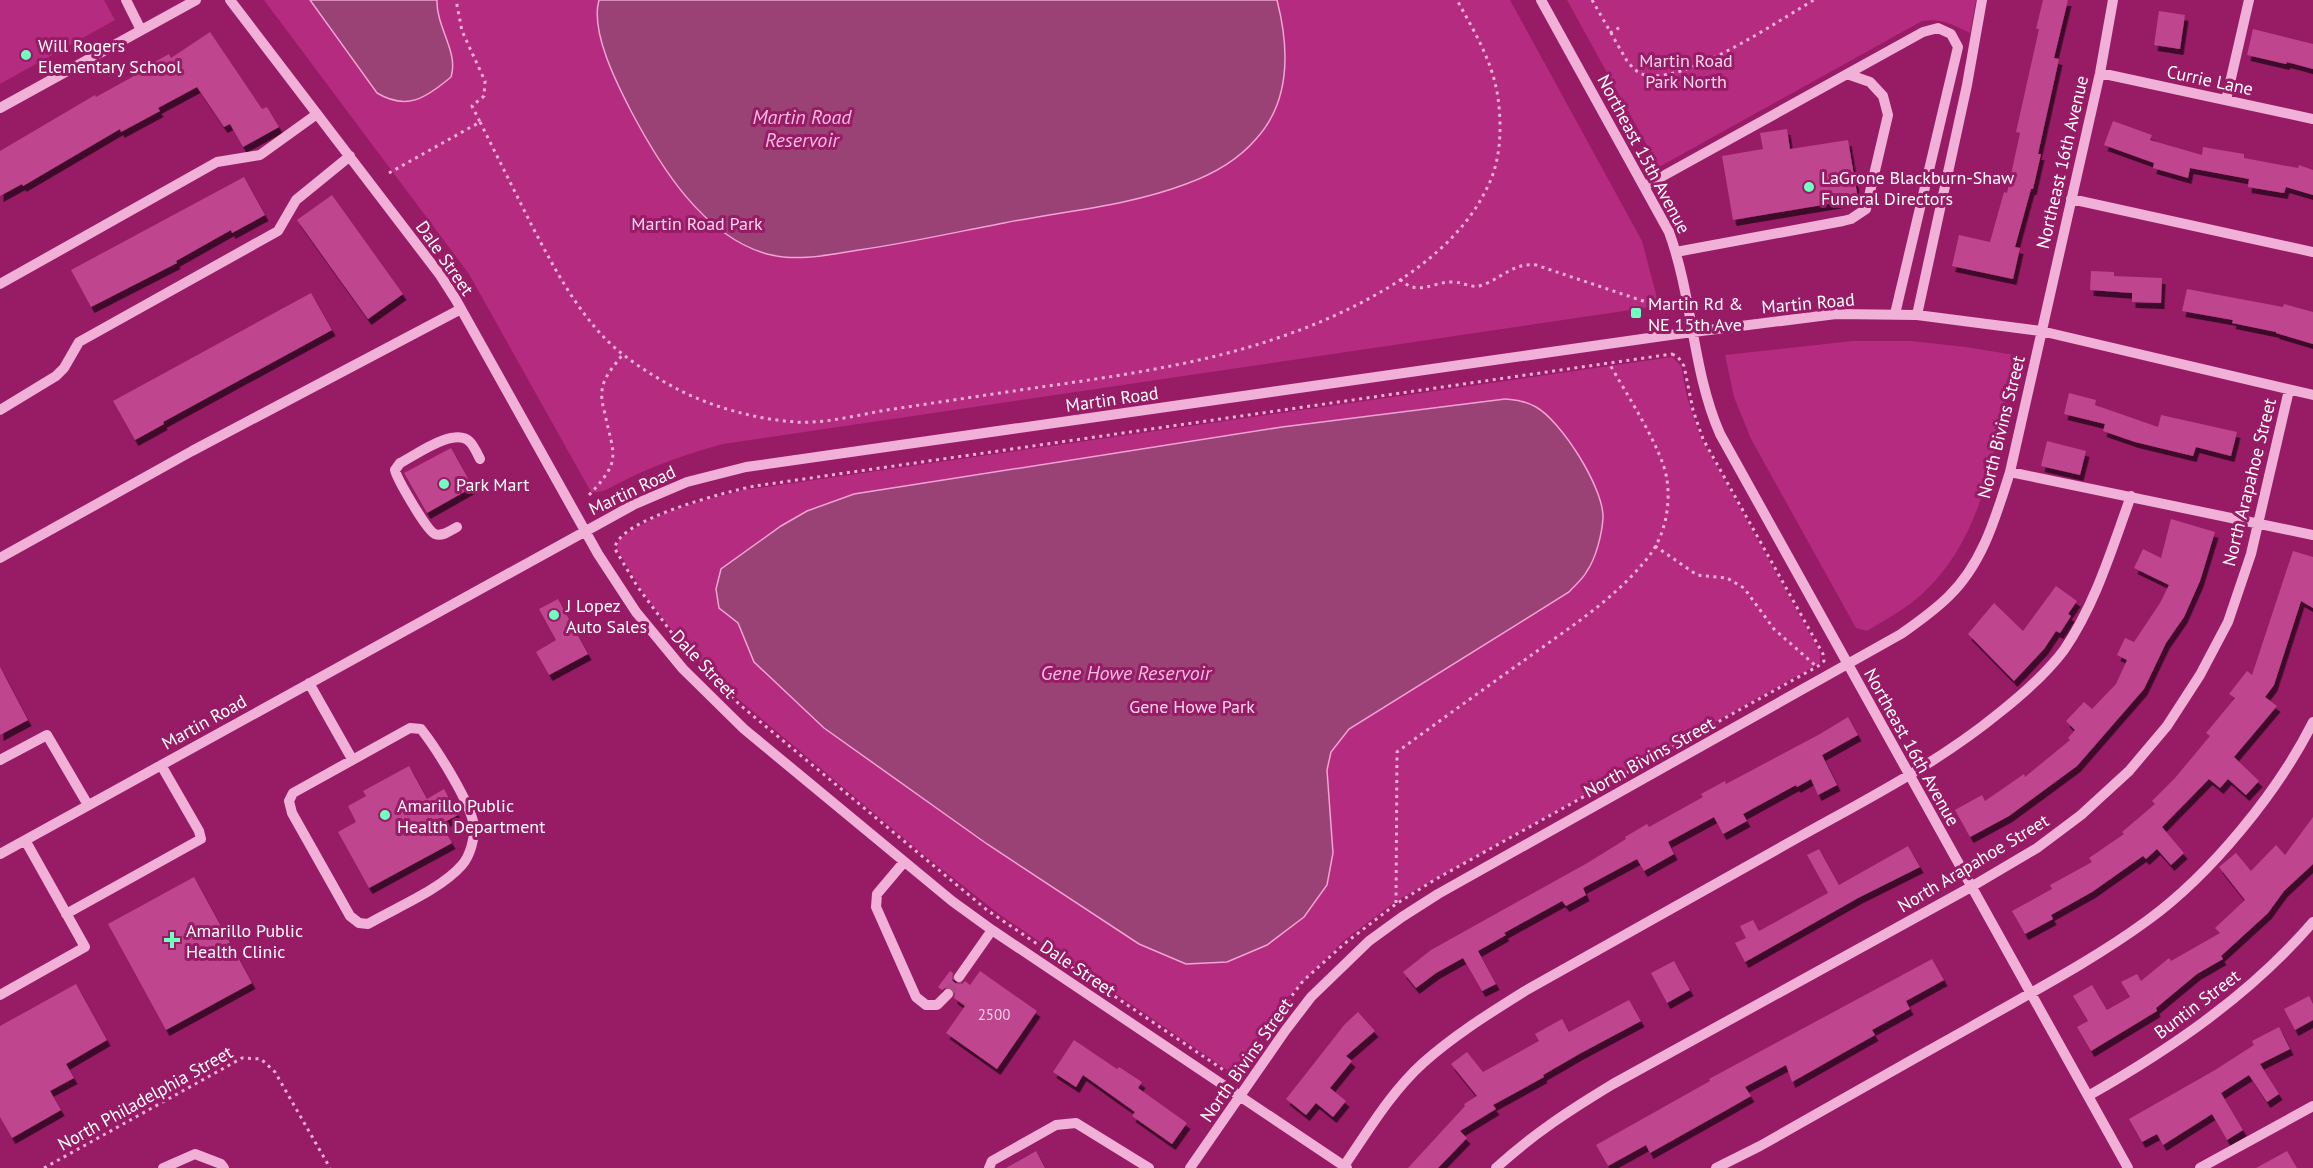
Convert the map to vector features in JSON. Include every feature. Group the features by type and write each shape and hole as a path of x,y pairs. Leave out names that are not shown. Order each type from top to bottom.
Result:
{"street":[{"path":"126,0 141,30"},
{"path":"0,108 196,0"},
{"name":"Dale Street","path":"230,0 434,267 462,309 586,531 636,612 701,688 744,729 904,862 992,930 1346,1167"},
{"name":"Northeast 15th Avenue","path":"1541,0 1669,232 1676,252 1693,332"},
{"path":"1917,315 1967,85 1982,0"},
{"name":"Northeast 16th Avenue","path":"2041,331 2100,73 2113,0"},
{"path":"2226,100 2249,0"},
{"path":"1645,186 1923,32 1938,28 1951,34 1958,47 1895,314"},
{"name":"Currie Lane","path":"2100,73 2313,119"},
{"path":"1676,252 1843,222 1866,209 1888,115 1883,96 1870,82 1847,74"},
{"path":"0,285 217,162 261,155 317,114"},
{"path":"0,410 56,376 64,368 79,342 278,231 296,200 350,156"},
{"path":"2071,199 2313,252"},
{"path":"0,558 192,451 462,309"},
{"name":"Martin Road","path":"0,854 656,494 687,482 746,467 1693,332 1836,314 1917,315 2041,331 2313,395"},
{"name":"North Bivins Street","path":"1190,1168 1311,997 1351,956 1402,917 1438,894 1901,634 1928,615 1950,595 1968,574 1994,521 2010,472 2041,331"},
{"name":"Northeast 16th Avenue","path":"1693,332 1707,401 1720,434 2128,1168"},
{"name":"North Arapahoe Street","path":"1496,1168 1524,1142 1558,1116 1971,887 2037,848 2081,815 2129,771 2167,726 2200,675 2228,622 2251,554 2289,390"},
{"path":"457,527 437,535 430,531 402,487 395,470 400,463 447,438 460,436 469,441 480,459"},
{"path":"2010,472 2313,535"},
{"path":"1346,1167 1376,1118 1422,1064 1483,1017 1525,991 1909,775 1975,732 2011,704 2040,678 2063,650 2083,619 2131,496"},
{"path":"309,683 352,759"},
{"path":"1716,1168 1760,1146 2081,964 2149,919 2197,878 2234,837 2272,788 2313,722"},
{"path":"410,728 421,729 469,810 474,827 472,845 464,864 445,880 368,924 359,923 350,916 292,813 289,801 292,793 352,759 410,728"},
{"path":"0,760 47,735 88,805"},
{"path":"66,914 201,839 199,831 161,765"},
{"path":"0,995 85,947 25,840"},
{"path":"904,862 877,894 876,907 916,997 926,1005 937,1005 948,994"},
{"name":"Buntin Street","path":"2088,1096 2131,1072 2209,1019 2259,977 2291,947 2313,922"},
{"path":"959,977 992,930"},
{"path":"2200,1168 2313,1106"},
{"path":"989,1168 992,1161 1056,1125 1076,1123 1149,1168"},
{"path":"163,1168 195,1154 221,1164 224,1168"}],"path":[{"path":"456,0 462,31 485,81 484,96 472,106 558,275 582,312 601,335 623,354 680,390 711,403 772,419 816,422 1068,383 1219,356 1318,322 1400,279 1448,241 1474,212 1488,187 1498,157 1500,122 1498,95 1492,71 1482,46 1457,0"},
{"path":"1592,0 1634,69 1644,75 1671,75 1702,64 1814,0"},
{"path":"1610,33 1622,26"},
{"path":"389,173 480,122"},
{"path":"1400,279 1412,288 1431,287 1452,282 1473,287 1483,285 1511,268 1524,264 1536,265 1654,305 1662,312"},
{"path":"589,495 609,473 614,458 602,401 602,389 606,377 623,354"},
{"path":"1672,354 1678,357 1684,366 1693,410 1704,439 1823,654 1824,661 1817,667 1436,879 1396,904 1344,944 1303,981 1233,1074 1228,1073 987,910 740,705 680,644 654,610 620,558 615,549 615,543 623,534 677,508 727,492 755,486 1672,354"},
{"path":"1396,904 1397,752 1568,629 1612,593 1646,561 1665,525 1668,504 1667,480 1661,460 1609,363"},
{"path":"1655,546 1697,575 1720,576 1735,581 1752,597 1761,613 1774,628 1817,667"},
{"name":"North Philadelphia Street","path":"44,1168 242,1058 261,1059 275,1071 330,1168"}],"green space":[{"name":"Will Rogers Elementary School","path":"0,0 104,0 115,20 0,84"},
{"name":"Martin Road Park","path":"264,0 1510,0 1642,241 1657,298 1655,305 1651,307 723,444 658,465 603,491 591,492 469,274"},
{"name":"Martin Road Park North","path":"1567,0 1976,0 1970,33 1941,21 1922,21 1659,167"},
{"path":"1852,341 1911,341 2014,355 2002,419 1986,484 1961,544 1943,571 1921,595 1902,610 1867,631 1856,628 1751,439 1734,397 1725,355"},
{"name":"Gene Howe Reservoir","path":"1672,357 1681,366 1687,397 1701,438 1820,652 1820,663 1396,901 1342,942 1287,998 1236,1069 1229,1071 999,914 924,855 738,699 689,651 646,597 617,549 619,540 646,522 678,509 744,490"}],"water":[{"path":"310,0 437,0 440,20 452,58 451,77 433,91 416,100 398,101 377,93"},
{"name":"Martin Road Reservoir","path":"599,0 1277,0 1284,36 1284,73 1276,108 1249,147 1224,166 1164,192 1119,203 836,254 813,257 778,256 744,245 723,232 703,215 670,176 655,154 612,72 598,27"},
{"name":"Gene Howe Reservoir","path":"1505,399 1528,403 1546,415 1568,440 1589,473 1601,505 1603,518 1598,546 1590,566 1569,592 1349,729 1331,752 1327,770 1333,853 1327,885 1304,917 1267,945 1227,962 1186,964 1139,944 987,844 824,728 754,662 738,623 719,608 716,589 721,569 781,526 807,511 854,494 1282,427"}],"building":[{"path":"2043,0 2068,0 2054,58 2059,59 2038,154 2041,154 2015,247 2020,248 2013,279 1952,266 1959,235 1990,242 2004,192 2007,193 2020,133 2016,132 2039,29 2036,29"},
{"path":"2159,11 2185,15 2180,49 2154,45"},
{"path":"2253,29 2313,44 2313,69 2247,55"},
{"path":"210,32 262,109 267,107 279,127 243,147 230,124 224,127 197,87 158,108 160,111 121,132 120,129 23,186 22,184 0,196 0,151 95,95 96,97 143,71 142,69 169,54 171,58"},
{"path":"2113,121 2152,135 2150,140 2202,155 2203,147 2244,154 2244,158 2298,168 2299,165 2313,170 2313,195 2286,187 2284,193 2248,187 2249,179 2190,168 2188,178 2153,168 2154,163 2104,145"},
{"path":"1787,129 1790,149 1848,140 1858,199 1733,220 1722,156 1763,149 1760,133"},
{"path":"244,177 265,215 232,233 231,230 176,261 177,263 91,307 71,270"},
{"path":"332,195 403,294 368,319 297,220"},
{"path":"2091,271 2114,272 2114,276 2162,278 2161,303 2132,302 2132,293 2090,290"},
{"path":"2187,289 2283,307 2284,304 2313,312 2313,344 2276,332 2232,323 2233,320 2182,311"},
{"path":"311,293 332,330 163,422 164,424 135,440 113,401"},
{"path":"2069,393 2096,400 2095,405 2158,427 2161,415 2237,432 2231,456 2196,447 2193,456 2135,442 2103,431 2105,424 2064,414"},
{"path":"2047,441 2086,451 2080,475 2041,466"},
{"path":"451,448 473,487 427,513 404,473"},
{"path":"2171,519 2215,532 2200,581 2184,617 2166,643 2144,689 2077,766 2009,816 1970,837 1955,810 1982,795 1985,801 2024,774 2025,777 2070,740 2068,738 2075,730 2066,721 2084,702 2092,709 2116,684 2127,660 2117,655 2125,638 2134,642 2169,585 2134,568 2143,549 2161,558"},
{"path":"2293,551 2313,557 2313,608 2301,601 2274,685 2265,697 2277,706 2234,757 2259,781 2246,795 2228,779 2220,788 2209,779 2162,827 2184,853 2171,865 2157,849 2146,859 2143,856 2092,892 2051,915 2053,919 2025,934 2012,911 2052,889 2050,885 2092,862 2089,858 2124,834 2122,832 2155,804 2152,801 2175,778 2210,736 2206,733 2235,698 2229,694 2247,671 2252,675"},
{"path":"2056,586 2077,601 2068,614 2071,616 2060,633 2056,631 2044,649 2014,681 1968,634 1994,603 2023,631"},
{"path":"558,599 588,654 549,675 536,652 556,640 539,609"},
{"path":"0,667 28,720 0,735"},
{"path":"1848,717 1858,735 1822,755 1837,785 1818,795 1811,779 1797,787 1796,785 1743,814 1747,821 1723,834 1714,817 1668,842 1674,854 1644,871 1637,859 1583,888 1586,895 1566,906 1562,901 1504,933 1506,935 1478,951 1496,984 1482,991 1463,958 1436,973 1416,988 1403,972 1431,950 1589,862 1647,824 1649,827 1703,797 1701,794 1725,781 1726,784"},
{"path":"409,766 427,799 444,789 458,815 441,824 452,843 369,888 338,832 356,822 348,806 366,796 363,791"},
{"path":"2313,817 2313,864 2284,891 2268,913 2221,956 2223,959 2197,974 2156,1008 2157,1011 2091,1051 2077,1027 2088,1021 2073,996 2092,985 2107,1010 2130,997 2121,982 2137,974 2141,981 2169,958 2171,961 2220,933 2215,928 2245,900 2219,867 2236,853 2251,871 2276,845 2285,855"},
{"path":"1908,846 1920,867 1858,898 1745,962 1735,943 1746,938 1740,926 1753,920 1759,931 1828,893 1807,855 1819,849 1839,885"},
{"path":"194,877 252,983 166,1030 108,924"},
{"path":"1932,959 1944,980 1906,1001 1910,1009 1872,1030 1875,1035 1792,1082 1786,1065 1745,1087 1751,1096 1723,1112 1650,1153 1646,1145 1608,1166 1596,1145 1710,1081 1709,1079"},
{"path":"1674,961 1690,990 1667,1003 1651,973"},
{"path":"950,971 953,973 952,980 955,983 962,984 965,981 970,985 980,971 1037,1011 997,1069 946,1033 965,1006 954,998 953,988 947,987 942,990 938,987"},
{"path":"76,984 107,1040 66,1064 74,1078 50,1091 61,1110 12,1138 0,1117 0,1026"},
{"path":"2309,996 2313,1004 2313,1020 2295,1030 2284,1009"},
{"path":"1629,1000 1641,1021 1493,1105 1496,1109 1460,1131 1467,1138 1438,1168 1408,1168 1465,1106 1464,1104 1477,1096 1451,1064 1467,1052 1483,1072 1539,1041 1535,1034 1562,1019 1569,1032"},
{"path":"1358,1012 1375,1031 1346,1056 1352,1061 1330,1088 1346,1101 1333,1117 1316,1103 1306,1115 1286,1099 1345,1024"},
{"path":"2279,1027 2290,1049 2260,1064 2279,1094 2267,1102 2249,1075 2221,1093 2243,1130 2227,1140 2212,1114 2163,1145 2157,1134 2142,1142 2129,1119 2215,1070 2254,1045 2252,1041"},
{"path":"1074,1040 1117,1069 1119,1067 1142,1082 1138,1088 1187,1123 1172,1144 1132,1116 1135,1112 1083,1075 1076,1087 1053,1072"},
{"path":"1036,1151 1045,1168 1006,1168 1024,1158"},
{"path":"2287,1151 2297,1168 2256,1168"}],"tunnel":[{"path":"948,994 959,977"}],"place":[{"name":"Will Rogers Elementary School","path":"26,55"},
{"name":"LaGrone Blackburn-Shaw Funeral Directors","path":"1809,187"},
{"name":"Martin Rd & NE 15th Ave","path":"1636,313"},
{"name":"Park Mart","path":"444,484"},
{"name":"J Lopez Auto Sales","path":"554,615"},
{"name":"Amarillo Public Health Department","path":"385,815"},
{"name":"Amarillo Public Health Clinic","path":"172,940"}],"park label":[{"name":"Gene Howe Park","path":"1192,706"}]}
